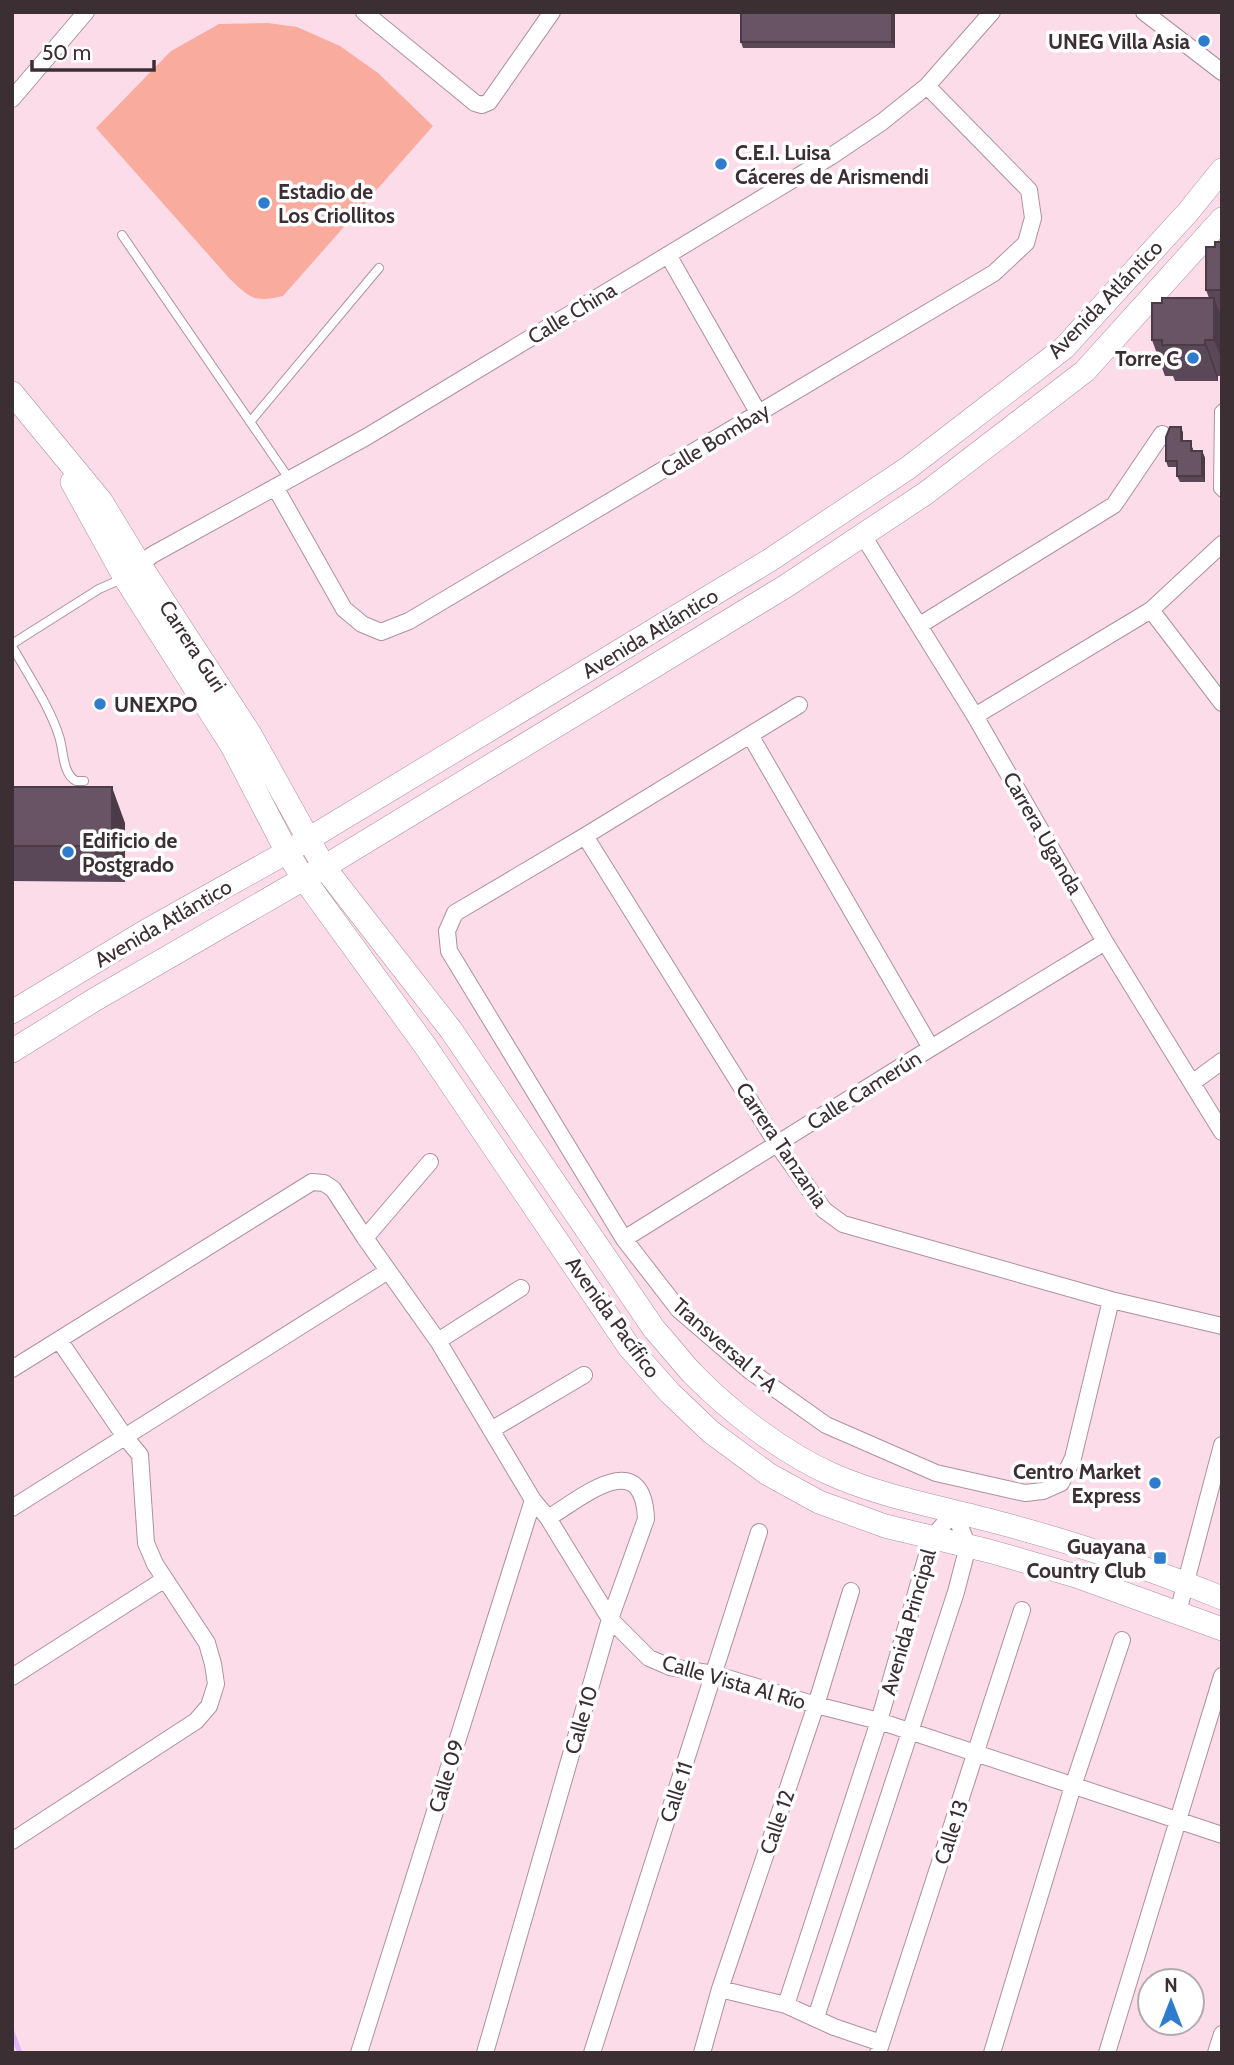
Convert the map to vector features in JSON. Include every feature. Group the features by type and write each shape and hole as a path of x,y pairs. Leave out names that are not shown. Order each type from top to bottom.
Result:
{"street":[{"path":"12,99 86,12"},
{"path":"364,12 475,103 482,105 489,102 552,12"},
{"name":"Calle China","path":"132,572 152,555 368,436 830,157 882,122 927,86 992,12"},
{"path":"1144,12 1222,72"},
{"name":"Calle Bombay","path":"283,483 344,609 362,624 381,632 409,621 994,273 1026,243 1033,218 1029,190 927,86"},
{"name":"Avenida Atlántico","path":"12,1012 146,931 287,852 770,560 908,468 1063,348 1188,212 1222,170"},
{"name":"Avenida Atlántico","path":"12,1051 106,993 324,867 786,586 926,494 1085,371 1222,219"},
{"path":"668,255 759,414"},
{"name":"Carrera Guri","path":"12,393 101,501 132,572 232,746 304,879"},
{"path":"920,625 1114,505 1162,434"},
{"name":"Carrera Uganda","path":"862,534 975,716 1105,942 1222,1132"},
{"path":"975,716 1151,610 1222,544"},
{"name":"Carrera Guri","path":"132,572 250,734 324,867"},
{"path":"1151,610 1222,703"},
{"path":"585,836 799,705"},
{"path":"750,735 931,1048"},
{"name":"Transversal 1-A","path":"585,836 455,913 447,931 449,951 624,1239 679,1310 750,1371 825,1425 936,1473 1025,1493 1043,1491 1060,1483 1073,1458 1111,1300"},
{"name":"Carrera Tanzania","path":"585,836 777,1144 824,1210 843,1224 1111,1300 1222,1325"},
{"name":"Avenida Pacífico","path":"324,867 451,1030 654,1329 692,1373 721,1400 785,1448 832,1474 893,1497 1086,1547 1222,1598"},
{"name":"Avenida Pacífico","path":"304,879 418,1036 629,1347 670,1393 711,1432 768,1474 819,1502 884,1526 1076,1576 1222,1629"},
{"name":"Calle Camerún","path":"624,1239 1105,942"},
{"path":"1192,1083 1222,1061"},
{"path":"473,1116 493,1091"},
{"path":"365,1238 430,1162"},
{"name":"Calle Vista Al Río","path":"60,1340 312,1182 324,1183 333,1189 438,1341 533,1500 548,1518 610,1619 649,1658 670,1667 714,1674 878,1721 1222,1835"},
{"path":"12,1508 388,1271"},
{"path":"438,1341 521,1288"},
{"path":"12,1369 60,1340 140,1455 146,1543 155,1564 206,1643 216,1684 209,1706 196,1721 12,1841"},
{"path":"491,1430 584,1375"},
{"path":"1178,1612 1222,1446"},
{"name":"Calle 10","path":"485,2053 610,1619 646,1519 645,1504 637,1487 623,1480 608,1481 548,1518"},
{"name":"Calle 09","path":"359,2053 533,1500"},
{"name":"Avenida Principal","path":"786,2005 878,1721 932,1538 954,1511 968,1546 956,1592 816,2017"},
{"name":"Calle 11","path":"592,2053 759,1532"},
{"path":"12,1676 165,1579"},
{"name":"Calle 12","path":"702,2053 720,1989 816,1705 851,1591"},
{"name":"Calle 13","path":"879,2048 1022,1610"},
{"path":"992,2053 1073,1786 1122,1640"},
{"path":"1107,2053 1222,1676"},
{"path":"720,1989 786,2005 879,2048"},
{"path":"1216,2053 1222,2034"}],"lane":[{"path":"122,235 250,422 283,483"},
{"path":"250,422 379,268"},
{"path":"1222,408 1219,411 1218,489 1222,493"},
{"path":"84,781 76,781 67,773 64,752 55,726 12,645 99,589 132,572"}],"shaded area":[{"name":"Estadio de Los Criollitos","path":"268,23 297,27 340,46 378,73 433,126 283,296 259,299 248,295 230,279 96,128 171,51 219,24"}],"building":[{"path":"741,12 892,12 892,42 741,42"},
{"path":"1215,242 1222,242 1222,290 1206,290 1206,247 1215,247"},
{"path":"1162,298 1214,298 1214,340 1205,340 1205,345 1162,345 1162,340 1152,340 1152,303 1162,303"},
{"path":"1170,427 1181,427 1181,441 1191,441 1191,451 1202,451 1202,476 1177,476 1177,461 1166,461 1166,437"},
{"path":"12,787 112,787 112,846 12,846"}],"waterway":[{"path":"12,2032 20,2053"}],"place":[{"name":"UNEG Villa Asia","path":"1204,41"},
{"name":"C.E.I. Luisa Cáceres de Arismendi","path":"721,164"},
{"name":"Estadio de Los Criollitos","path":"264,203"},
{"name":"Torre C","path":"1193,358"},
{"name":"UNEXPO","path":"100,704"},
{"name":"Edificio de Postgrado","path":"68,852"},
{"name":"Centro Market Express","path":"1155,1483"},
{"name":"Guayana Country Club","path":"1160,1558"}]}
